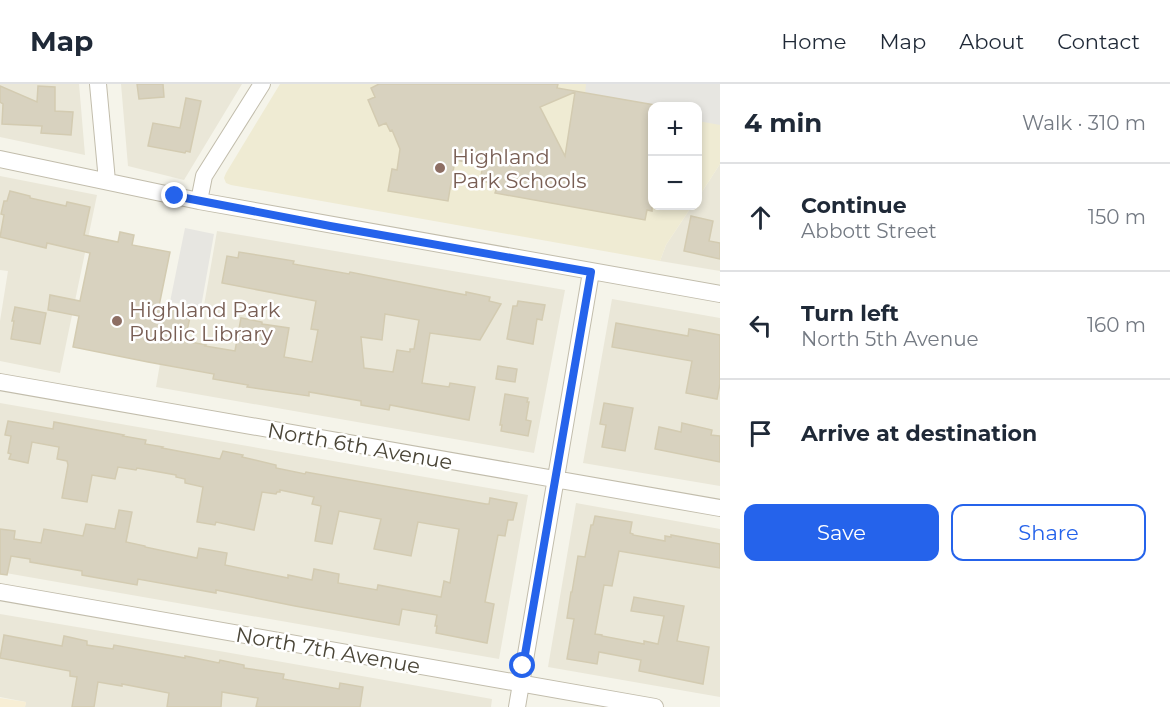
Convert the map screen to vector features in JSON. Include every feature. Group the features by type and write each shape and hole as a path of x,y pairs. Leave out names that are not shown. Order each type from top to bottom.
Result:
{"street":[{"path":"98,84 107,181"},
{"path":"199,201 204,176 262,84"},
{"path":"0,159 199,201 720,294"},
{"path":"517,707 591,272"},
{"name":"North 6th Avenue","path":"0,382 720,508"},
{"name":"North 7th Avenue","path":"0,592 655,707"}],"shaded area":[{"path":"0,84 79,84 85,155 0,137"},
{"path":"121,84 242,84 184,180 128,166"},
{"name":"Highland Park Schools","path":"280,84 720,84 720,164 702,192 702,102 648,102 648,210 689,210 666,245 660,261 231,185 226,183 224,178"},
{"path":"586,84 720,84 720,125 702,122 702,102 648,102 648,104 585,94"},
{"path":"720,164 720,271 660,261 666,245 689,210 702,210 702,192"},
{"path":"0,176 97,195 60,373 0,361 0,321 8,271 0,270"},
{"path":"185,228 214,234 201,307 170,302"},
{"path":"217,231 565,290 534,453 156,387 170,305 203,311"},
{"path":"612,299 720,318 720,486 583,463"},
{"path":"0,403 528,495 499,659 0,572"},
{"path":"576,503 720,529 720,697 548,667"},
{"path":"0,614 492,699 491,707 25,707 26,702 0,697"},
{"path":"0,698 26,702 25,707 0,707"}],"building":[{"path":"137,84 163,84 164,97 139,99"},
{"path":"379,84 558,84 557,88 648,104 648,210 652,211 647,210 645,220 495,193 498,184 480,181 483,165 455,160 448,201 388,191 392,169 397,170 400,149 392,130 390,131 386,123 379,126 368,100 375,97 371,88","holes":["575,92 565,156 540,107"]},
{"path":"0,86 37,102 38,86 55,87 55,111 73,112 71,135 41,133 42,126 2,124 3,104 0,102"},
{"path":"186,98 201,101 190,152 148,146 153,123 180,128"},
{"path":"10,191 66,206 67,202 90,207 84,235 118,242 120,232 134,235 132,245 170,252 159,306 191,312 185,341 205,346 235,351 241,318 289,328 284,357 312,362 318,330 311,329 316,301 222,283 227,256 238,258 239,252 294,261 293,264 349,274 350,272 466,295 466,292 490,297 489,301 501,304 480,340 430,333 422,383 449,387 450,383 475,387 469,420 390,405 389,410 361,405 361,401 309,392 309,396 247,387 248,385 213,379 214,374 73,347 79,316 48,310 50,295 80,301 90,253 47,243 46,248 0,237 4,215 1,214 4,201 7,201","holes":["385,314 419,320 414,349 410,349 410,352 397,350 393,372 364,368 361,337 382,340"]},
{"path":"691,216 713,221 709,241 720,243 720,259 684,251"},
{"path":"518,301 545,305 542,320 537,319 533,344 507,339 513,306 517,306"},
{"path":"15,307 46,313 40,344 11,339"},
{"path":"616,323 688,336 689,329 720,335 720,384 717,399 686,393 692,361 612,347"},
{"path":"498,366 517,369 515,382 496,379"},
{"path":"505,394 528,398 526,420 531,421 528,436 501,431"},
{"path":"604,403 633,408 625,451 602,447 606,425 600,424"},
{"path":"8,421 53,429 54,422 124,435 146,440 145,444 220,459 223,451 243,455 242,457 276,465 276,468 305,474 306,472 486,504 489,504 490,498 517,503 513,520 508,520 505,536 498,535 485,602 494,604 487,643 436,633 437,615 402,609 399,625 216,590 216,593 138,579 137,585 82,575 82,571 30,562 30,559 11,556 7,575 0,574 0,529 15,531 14,539 41,543 44,529 83,536 86,524 115,529 119,510 132,512 126,542 197,558 199,548 227,553 225,565 288,578 288,575 312,580 314,569 339,574 338,583 377,590 378,585 441,597 444,581 450,583 459,529 418,522 411,556 374,549 381,519 339,511 332,544 315,541 321,506 312,504 314,497 280,490 276,494 262,492 254,530 216,522 215,525 197,522 203,487 185,483 185,479 176,477 176,475 137,468 136,470 118,467 115,479 92,475 87,502 62,498 68,465 67,461 57,459 59,447 32,442 28,463 9,459 11,436 5,435"},
{"path":"682,423 712,430 711,435 720,436 720,462 655,449 659,427 681,432"},
{"path":"595,516 632,522 630,533 633,535 665,541 665,536 671,537 671,535 720,544 720,568 619,551 612,586 604,585 595,634 644,644 644,641 658,644 664,616 631,611 634,597 684,606 677,641 709,647 703,684 639,671 641,660 599,652 597,664 567,659 574,619 567,618 578,556 585,557"},
{"path":"4,635 62,646 64,636 87,641 87,645 113,649 114,645 219,663 220,660 244,665 244,668 284,674 283,679 339,689 340,683 363,687 360,707 256,707 258,698 222,692 221,707 167,707 169,693 98,682 94,707 72,707 77,677 70,676 70,671 0,658"}],"place":[{"name":"Highland Park Schools","path":"440,168"},
{"name":"Highland Park Public Library","path":"117,321"}],"route":[{"path":"175,196 591,272 523,666"}]}
